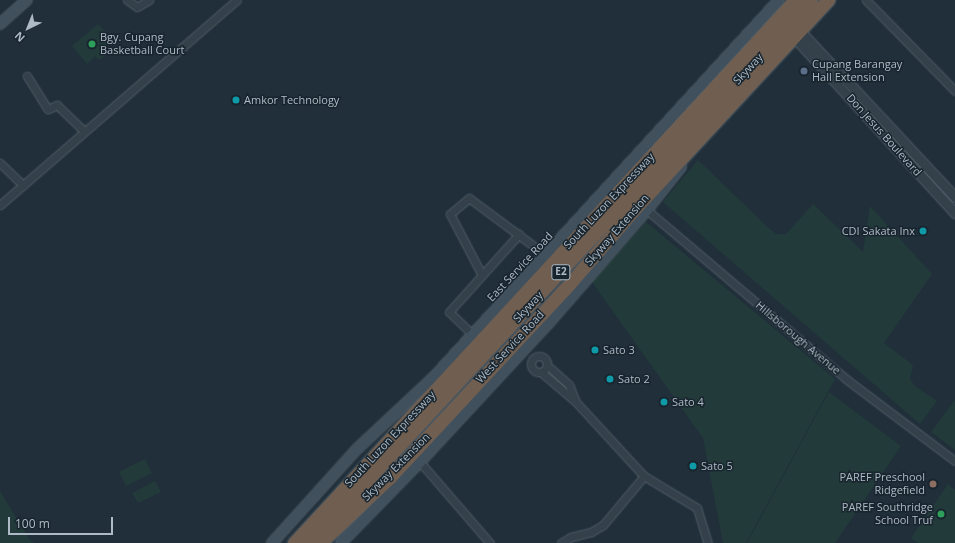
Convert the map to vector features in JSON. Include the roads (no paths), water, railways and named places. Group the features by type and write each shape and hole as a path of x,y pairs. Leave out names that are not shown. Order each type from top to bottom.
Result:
{"highway":[{"name":"E2","path":"286,543 785,0"},
{"name":"South Luzon Expressway","path":"294,543 795,0"},
{"name":"Skyway","path":"303,543 803,0"},
{"name":"Skyway","path":"309,543 811,0"},
{"name":"South Luzon Expressway","path":"319,543 817,0"},
{"name":"Skyway Extension","path":"319,543 390,477 565,289 638,205 828,0"}],"main road":[{"path":"0,24 27,0"},
{"name":"East Service Road","path":"272,543 358,449 433,378 547,256 635,156 779,0"},
{"name":"West Service Road","path":"340,543 420,462 524,350 647,210 696,148 833,0"}],"street":[{"path":"127,0 137,7 149,0"},
{"path":"0,205 237,0"},
{"path":"866,0 955,91"},
{"name":"Don Jesus Boulevard","path":"799,36 907,145 955,197"},
{"name":"Don Jesus Boulevard","path":"799,36 899,152 955,212"},
{"path":"28,76 48,109 58,106 84,131"},
{"path":"899,152 907,145"},
{"path":"0,163 23,185"},
{"path":"482,275 450,214 469,198 547,256"},
{"name":"Hillsborough Avenue","path":"647,210 846,379 955,461"},
{"path":"473,334 449,312 519,234"},
{"path":"524,350 533,358"},
{"path":"575,401 569,385 549,366 546,360 542,356 537,355 533,358 531,362 532,369 541,372 575,401 644,476 697,508 708,543"},
{"path":"541,372 549,366"},
{"path":"420,462 490,543"},
{"path":"561,543 571,537 591,532 603,525 644,476"}],"place":[{"name":"Bgy. Cupang Basketball Court","path":"92,44"},
{"name":"Cupang Barangay Hall Extension","path":"804,71"},
{"name":"Amkor Technology","path":"236,100"},
{"name":"CDI Sakata Inx","path":"923,231"},
{"name":"Sato 3","path":"595,350"},
{"name":"Sato 2","path":"610,379"},
{"name":"Sato 4","path":"664,402"},
{"name":"Sato 5","path":"693,466"},
{"name":"PAREF Preschool Ridgefield","path":"933,484"},
{"name":"PAREF Southridge School Truf","path":"941,514"}]}
